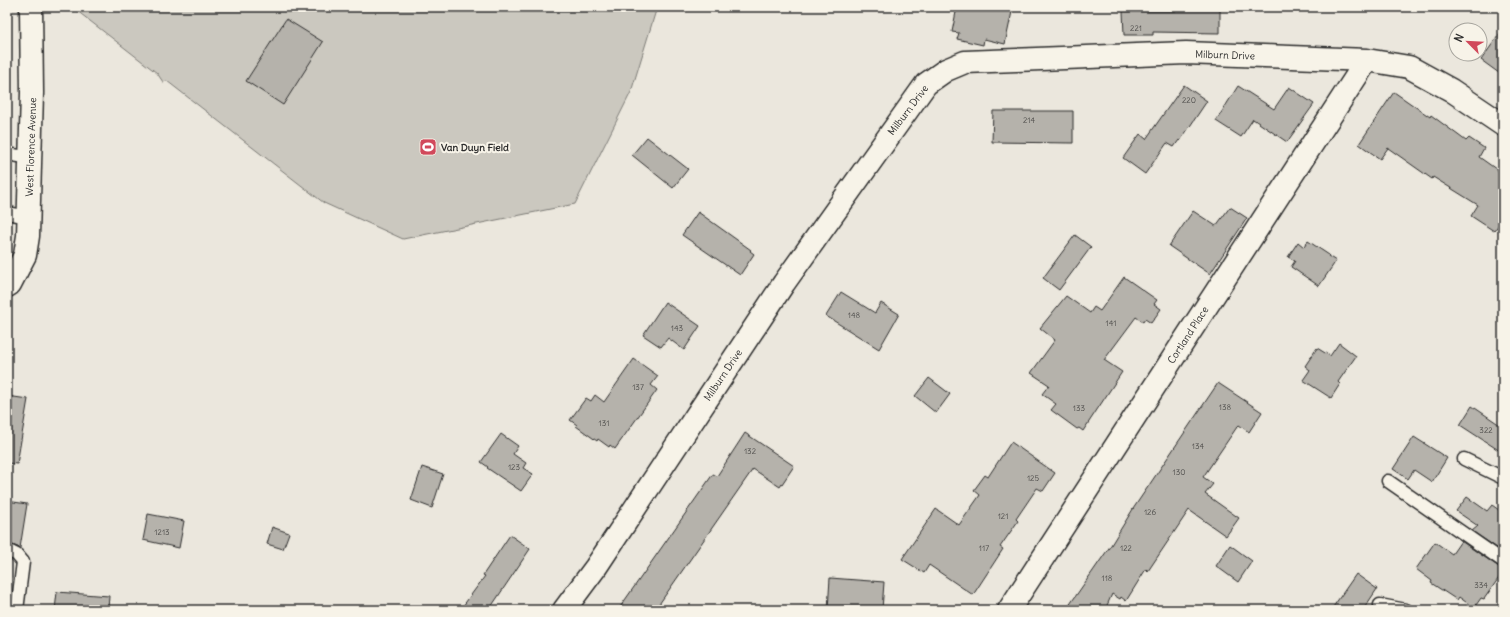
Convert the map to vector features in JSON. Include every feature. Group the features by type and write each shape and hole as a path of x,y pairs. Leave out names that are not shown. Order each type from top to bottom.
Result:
{"street":[{"name":"West Florence Avenue","path":"8,285 24,255 28,236 32,93 30,7"},
{"name":"Milburn Drive","path":"564,610 596,567 789,276 926,84 946,70 965,62 1186,53 1367,60 1409,67 1451,90 1503,125"},
{"name":"Cortland Place","path":"1009,610 1367,60"}],"lane":[{"path":"7,154 31,158"},
{"path":"7,213 29,218"},
{"path":"1464,458 1503,478"},
{"path":"1388,481 1503,560"},
{"path":"7,550 23,562 17,610"},
{"path":"1380,604 1406,610"}],"shaded area":[{"name":"Van Duyn Field","path":"72,7 657,7 631,92 575,204 403,239 324,203 167,81 163,82 157,73"}],"building":[{"path":"957,7 1013,7 1005,44 984,39 983,45 957,39 959,33 952,32"},
{"path":"1176,7 1220,7 1220,33 1153,32 1153,35 1124,35 1123,11 1176,11"},
{"path":"286,19 323,42 283,105 246,81"},
{"path":"1503,29 1503,76 1484,62 1488,62 1488,50"},
{"path":"1184,85 1207,101 1180,141 1179,140 1174,147 1167,143 1145,174 1123,158 1140,134 1146,139"},
{"path":"1238,86 1274,109 1289,87 1314,104 1287,142 1253,119 1241,137 1216,121"},
{"path":"1394,92 1430,117 1431,115 1466,141 1469,138 1484,148 1479,157 1503,174 1503,219 1494,231 1471,216 1478,205 1433,177 1432,179 1388,148 1380,159 1359,144"},
{"path":"993,111 1073,111 1073,143 992,142"},
{"path":"647,137 688,169 673,188 632,155"},
{"path":"1230,207 1247,218 1210,274 1169,246 1193,211 1216,226"},
{"path":"698,212 751,250 750,251 754,254 740,275 682,235"},
{"path":"1075,235 1091,247 1059,290 1043,278"},
{"path":"1308,241 1336,261 1319,286 1291,267 1295,261 1288,257 1298,242 1304,247"},
{"path":"1124,277 1157,300 1154,304 1161,309 1151,323 1145,319 1143,322 1136,317 1104,360 1122,372 1083,431 1079,428 1077,429 1051,410 1056,404 1042,394 1049,385 1031,373 1055,340 1040,328 1066,296 1090,313 1094,307 1100,311"},
{"path":"841,292 875,313 881,303 899,314 879,349 826,316"},
{"path":"665,302 700,326 684,350 668,338 661,347 643,335"},
{"path":"1339,343 1356,356 1338,382 1340,384 1331,398 1303,380 1310,370 1305,366 1317,348 1330,356"},
{"path":"634,359 658,376 651,385 657,390 615,449 610,445 609,447 598,439 597,441 570,420 586,398 591,401 595,395 604,402"},
{"path":"929,378 950,394 936,413 915,396"},
{"path":"1218,383 1262,412 1249,432 1239,425 1237,427 1203,477 1213,484 1205,494 1239,518 1226,536 1189,510 1148,571 1146,569 1126,601 1121,597 1120,599 1112,594 1105,610 1066,610 1111,545 1133,509"},
{"path":"7,396 28,399 17,464 7,463"},
{"path":"1472,406 1503,427 1503,453 1460,425"},
{"path":"745,433 794,466 780,487 753,469 655,610 618,610 713,474 717,476"},
{"path":"501,434 518,446 513,454 526,463 523,468 533,474 521,491 487,468 488,467 481,462"},
{"path":"1414,437 1447,458 1432,482 1414,470 1408,479 1393,469"},
{"path":"1011,442 1055,473 1043,491 1037,488 1016,519 1018,521 1000,547 1003,549 973,595 929,565 924,573 902,559 936,509 959,525 980,495 974,490 985,475 988,477"},
{"path":"422,467 443,474 432,508 411,500"},
{"path":"1467,497 1487,511 1492,505 1503,513 1503,552 1472,531 1478,526 1456,511"},
{"path":"7,501 27,504 20,548 7,543"},
{"path":"148,514 184,521 179,548 143,540"},
{"path":"272,527 289,533 283,549 267,544"},
{"path":"510,535 530,549 489,610 460,610 485,576 483,575"},
{"path":"1461,541 1499,567 1503,568 1503,572 1484,599 1481,598 1474,608 1459,597 1457,600 1431,583 1432,581 1416,569 1435,542 1452,554"},
{"path":"1230,545 1252,561 1238,582 1216,566"},
{"path":"1356,574 1377,589 1363,610 1331,610"},
{"path":"830,578 884,582 882,610 828,610"},
{"path":"57,592 109,596 108,610 55,610"}],"place":[{"name":"Van Duyn Field","path":"428,147"}]}
